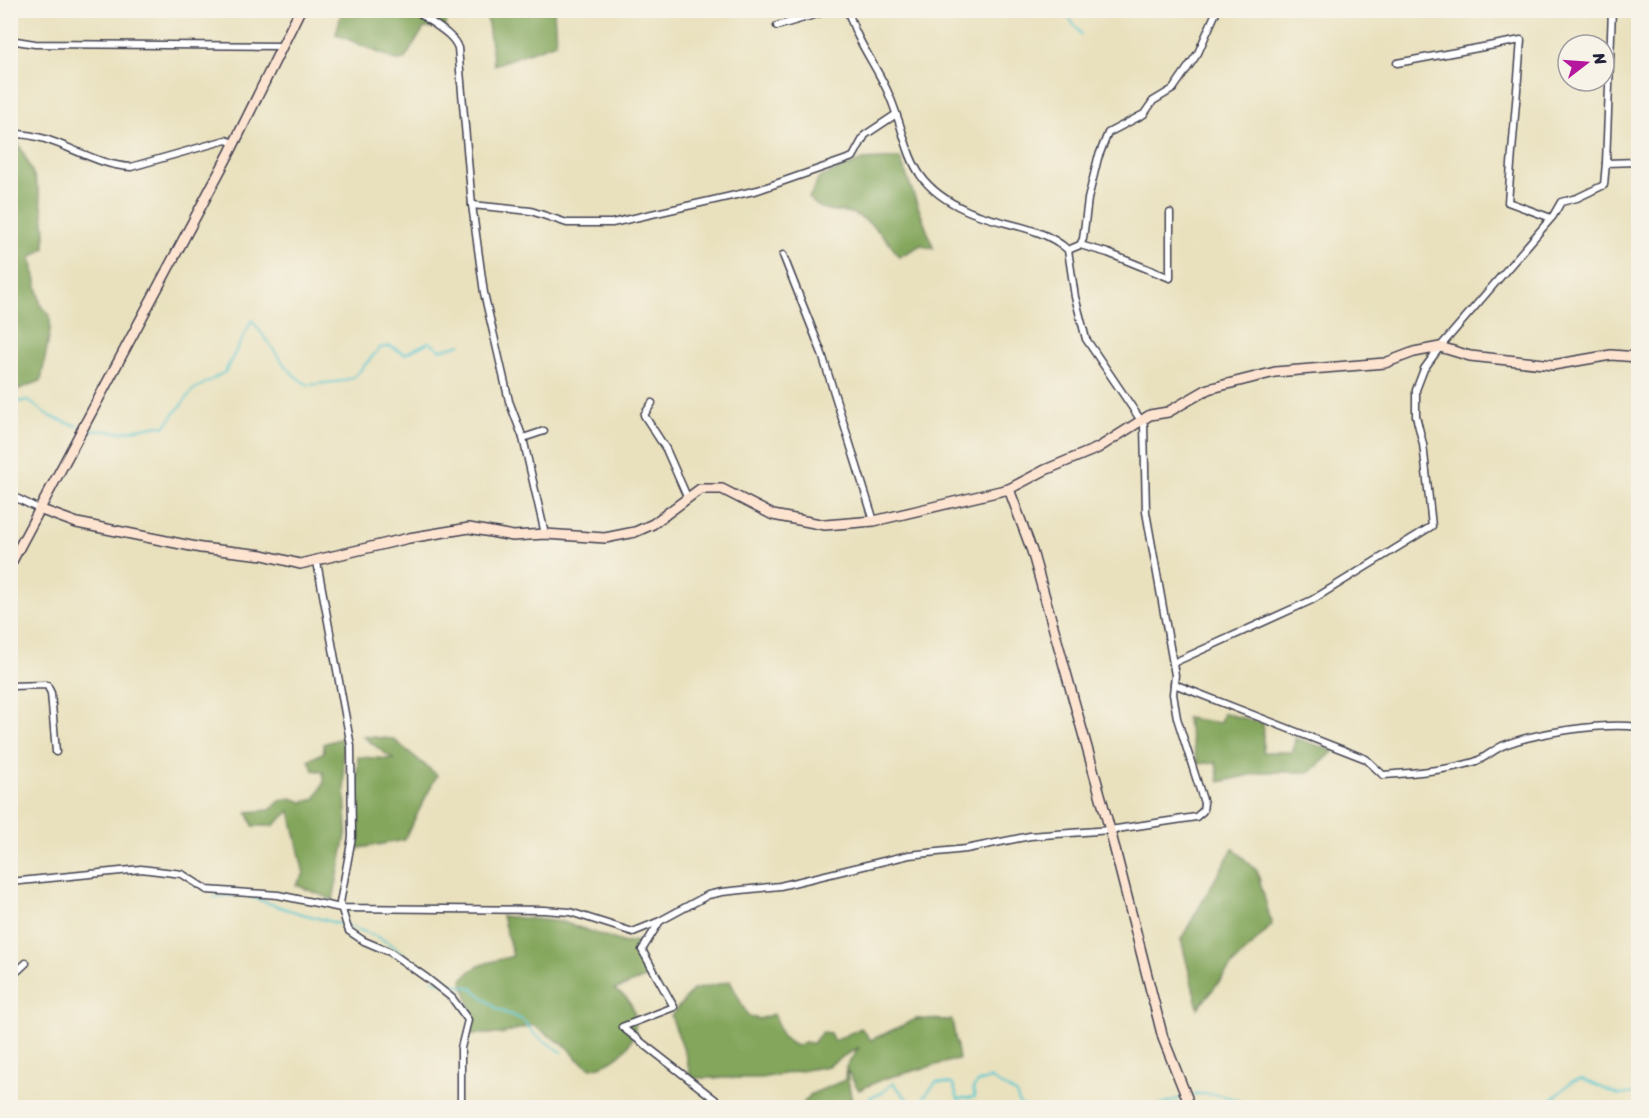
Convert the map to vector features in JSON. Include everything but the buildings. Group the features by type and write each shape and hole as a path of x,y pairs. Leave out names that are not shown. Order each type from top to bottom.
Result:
{"street":[{"path":"10,565 234,143 300,10"},
{"path":"417,10 426,21 455,40 458,48 472,205 484,293 509,401 523,438 545,534"},
{"path":"777,26 831,10"},
{"path":"848,10 852,25 891,98 909,157 929,187 966,210 1025,228 1068,250 1080,245 1083,239 1088,199 1098,158 1108,133 1143,114 1153,101 1173,89 1198,53 1217,10"},
{"path":"1173,663 1312,600 1432,526 1424,444 1416,416 1416,390 1424,369 1440,347 1551,218 1560,202 1577,198 1604,185 1612,10"},
{"path":"10,40 35,44 282,46"},
{"path":"1397,63 1521,40 1508,202 1551,218"},
{"path":"472,205 531,212 567,223 612,223 758,190 854,157 865,135 895,115"},
{"path":"10,134 53,140 99,162 131,167 226,140 234,143"},
{"path":"1606,163 1638,162"},
{"path":"1080,245 1170,278 1170,213"},
{"path":"10,882 141,869 182,874 207,890 278,895 341,908 570,912 633,932 722,891 780,886 909,855 966,849 1030,836 1110,830 1196,817 1203,811 1204,803 1177,718 1173,663 1146,512 1143,425 1086,339 1075,297 1068,250"},
{"path":"783,255 821,351 874,521"},
{"path":"10,495 77,523 201,548 263,555 300,564 317,562 409,538 469,528 513,536 545,534 605,538 635,532 653,524 700,489 722,489 773,515 825,525 874,521 1009,489 1045,470 1098,448 1150,416 1168,412 1208,389 1243,380 1315,367 1355,368 1385,363 1414,352 1440,347 1470,356 1553,365 1611,355 1638,357"},
{"path":"652,403 644,414 666,449 688,499"},
{"path":"523,438 544,431"},
{"path":"1009,489 1032,551 1110,830 1163,1038 1187,1098 1186,1107"},
{"path":"317,562 351,746 352,837 341,908 349,931 364,941 390,952 428,979 461,1007 468,1020 461,1048 461,1107"},
{"path":"1174,684 1366,759 1383,775 1457,766 1478,761 1502,746 1541,735 1581,728 1638,727"},
{"path":"10,686 47,686 51,693 56,752"},
{"path":"660,921 642,950 674,1007 622,1027 726,1107"},
{"path":"10,978 26,963"}],"green space":[{"path":"342,11 449,11 445,27 424,28 404,60 395,60 336,34"},
{"path":"486,11 554,11 556,43 494,65"},
{"path":"15,138 34,177 42,204 45,248 31,257 41,306 50,315 50,331 41,381 11,392 10,139"},
{"path":"900,158 934,249 921,245 899,257 880,233 862,218 821,208 809,198 819,178 862,160"},
{"path":"1223,713 1263,723 1263,752 1293,752 1295,738 1334,751 1311,772 1264,772 1219,782 1216,762 1198,764 1186,718 1220,723"},
{"path":"362,736 393,739 437,775 404,840 354,849 358,757 393,759"},
{"path":"342,738 347,830 333,900 296,885 304,874 290,811 273,826 253,826 247,812 270,810 281,800 292,798 302,802 315,799 324,782 323,772 313,770 309,760 324,752 323,744"},
{"path":"1233,848 1257,871 1272,925 1234,963 1198,1008 1181,939"},
{"path":"502,916 563,922 625,943 635,941 650,976 614,990 628,999 634,1013 634,1035 622,1053 613,1060 591,1068 577,1059 569,1048 533,1025 501,1034 471,1034 474,1020 462,980 479,966 513,956"},
{"path":"730,981 748,1016 759,1019 774,1014 782,1037 796,1046 804,1042 813,1043 822,1032 830,1033 834,1041 861,1028 871,1040 916,1019 952,1020 959,1059 883,1079 859,1090 846,1069 853,1107 800,1107 811,1094 845,1080 846,1067 859,1047 828,1066 761,1078 691,1078 685,1053 671,1016 693,990"}],"waterway":[{"path":"1063,10 1081,34"},
{"path":"88,430 122,432 158,425 164,427 193,390 225,372 252,320 283,363 296,377 308,385 343,381 355,376 380,348 390,346 405,354 429,342 441,350 461,344"},
{"path":"10,404 27,400 51,417 77,426"},
{"path":"214,897 239,895"},
{"path":"248,896 368,933 394,946 416,967"},
{"path":"433,980 472,988 497,1009 523,1020 535,1035 562,1052"},
{"path":"865,1108 871,1097 882,1093 893,1083 909,1101 920,1102 936,1082 953,1084 958,1099 975,1097 973,1088 979,1082 990,1078 1016,1094 1020,1105 1029,1108"},
{"path":"1543,1108 1571,1082 1582,1079 1619,1095 1638,1093"},
{"path":"1190,1096 1197,1094 1222,1096 1253,1108"},
{"path":"1150,1108 1184,1097"}]}
